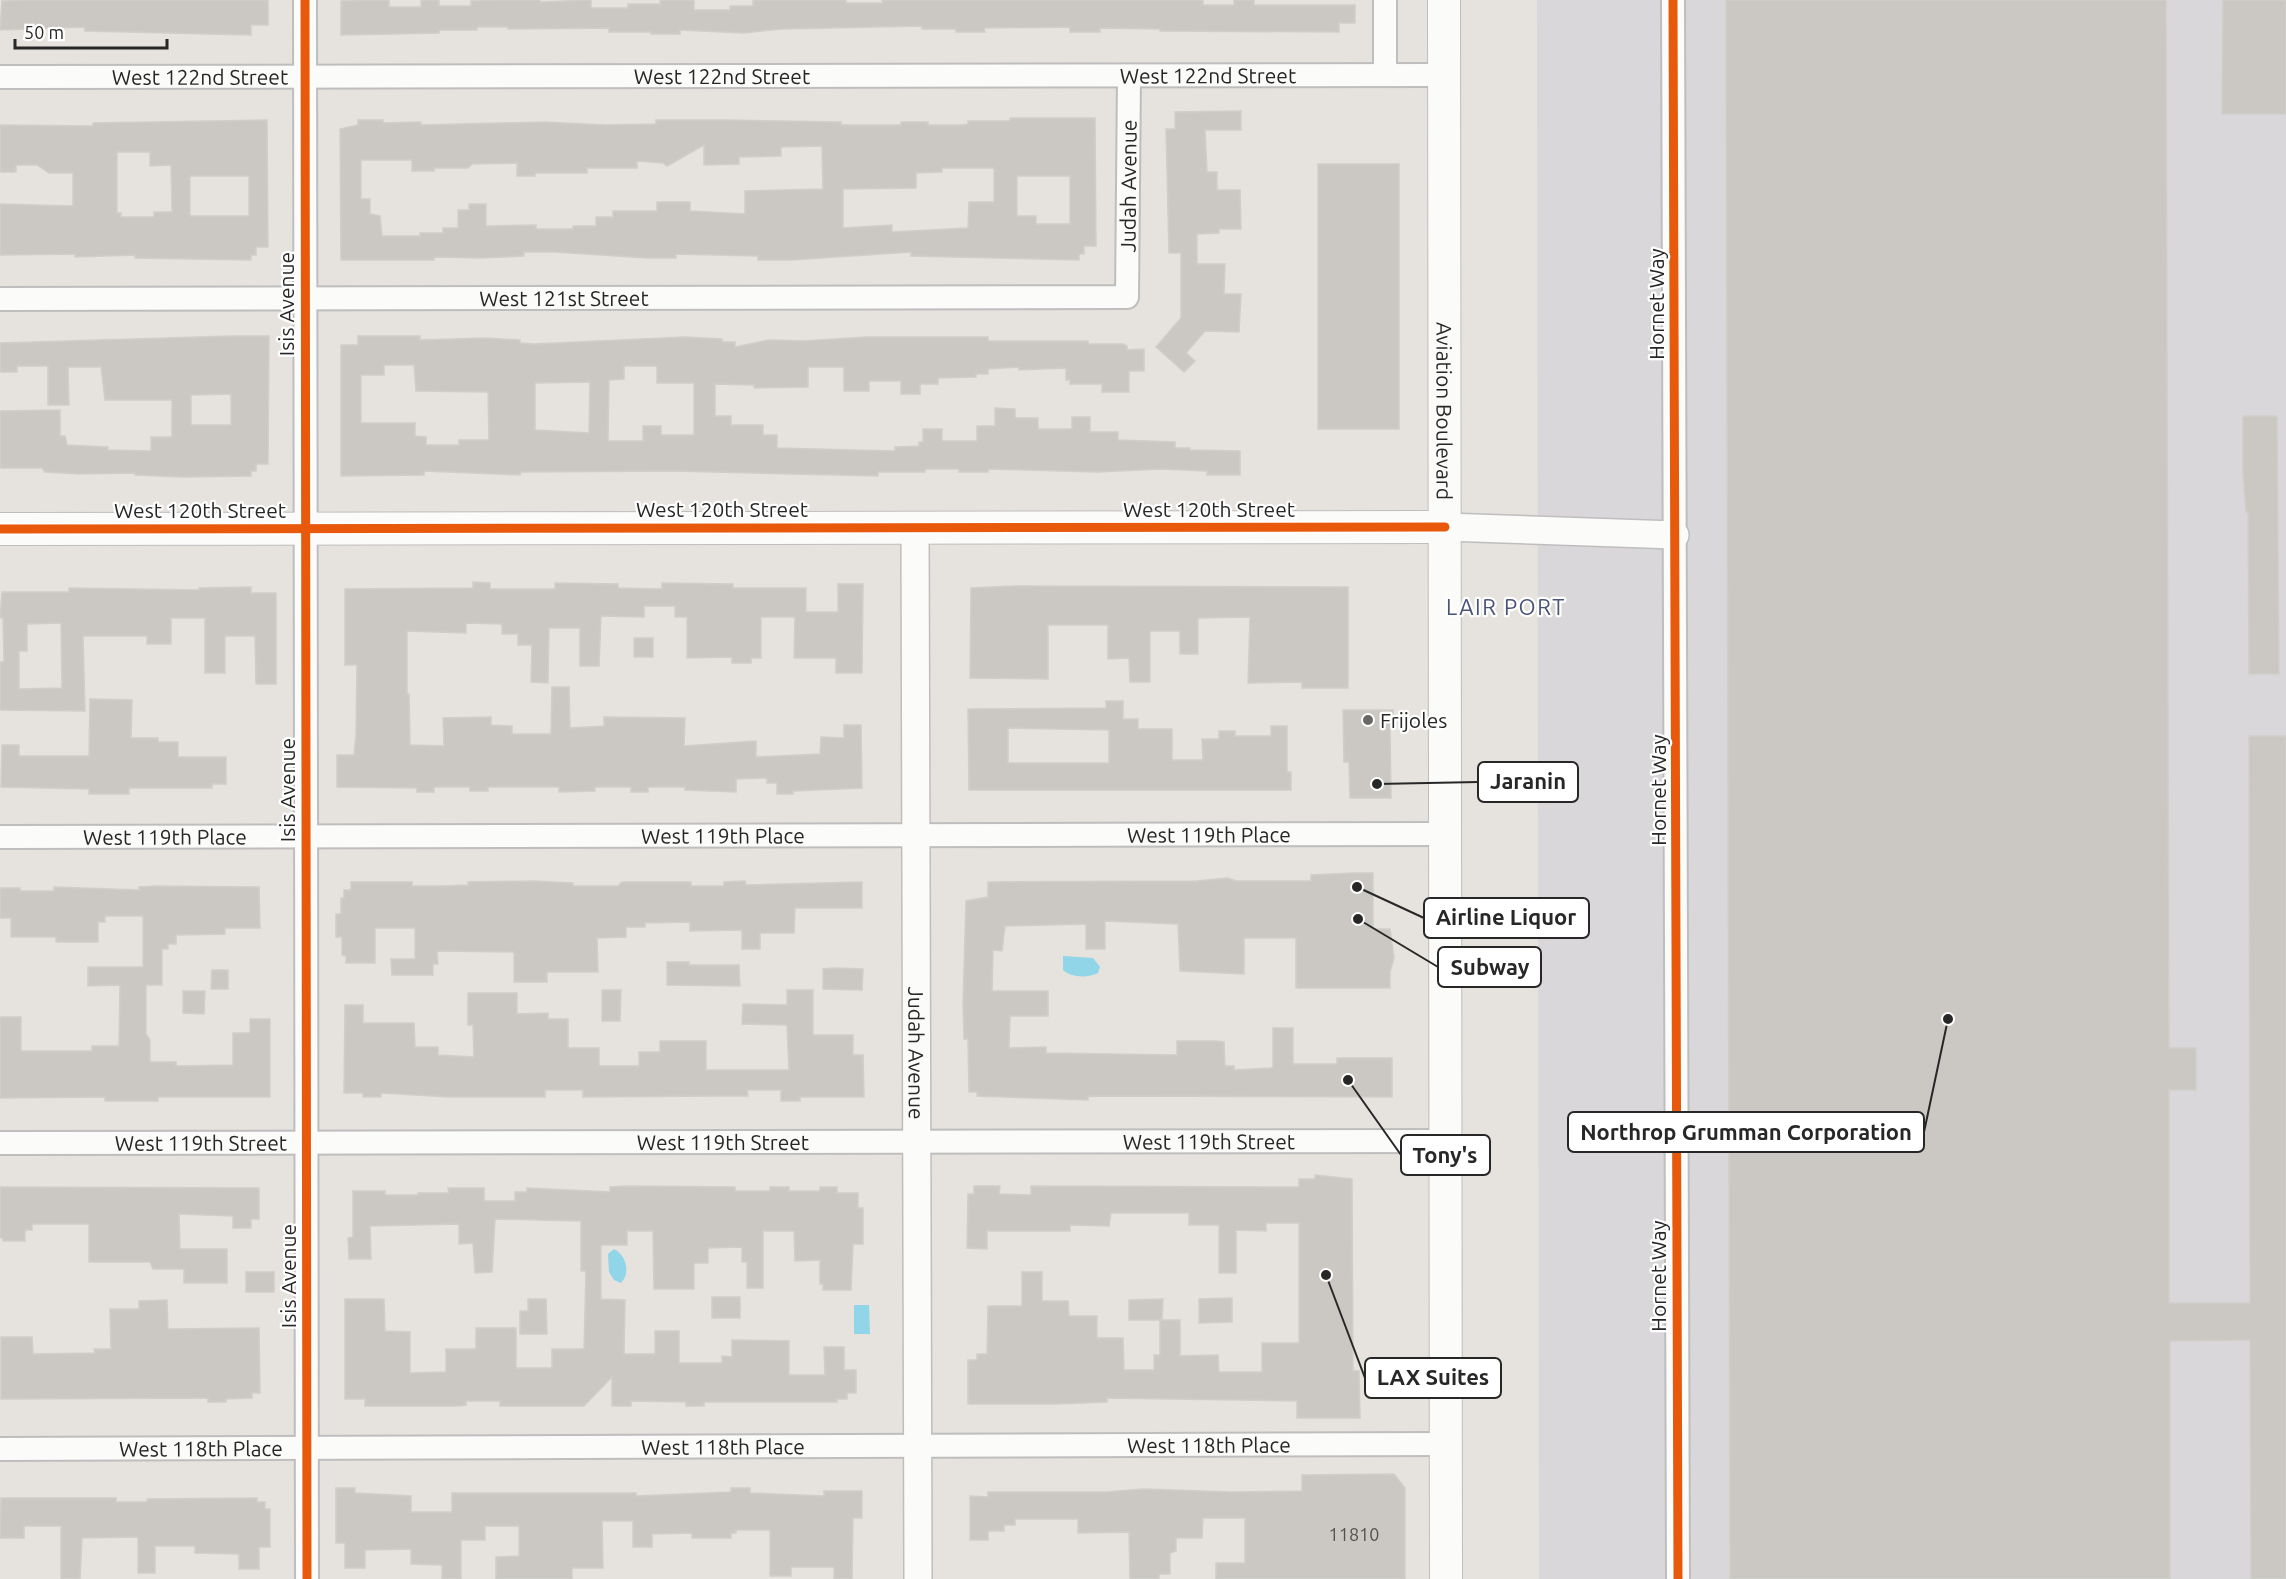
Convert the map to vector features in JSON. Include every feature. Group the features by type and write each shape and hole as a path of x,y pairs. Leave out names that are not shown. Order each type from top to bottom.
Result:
{"main road":[{"name":"Aviation Boulevard","path":"1444,0 1446,1579"},
{"name":"West 120th Street","path":"0,529 1445,527"}],"street":[{"name":"Isis Avenue","path":"305,0 303,299 307,1579"},
{"path":"1385,0 1385,75"},
{"name":"Hornet Way","path":"1673,0 1678,1579"},
{"name":"West 122nd Street","path":"0,77 1444,75"},
{"name":"Judah Avenue","path":"1127,297 1129,76"},
{"name":"West 121st Street","path":"0,299 1127,297"},
{"name":"Judah Avenue","path":"915,527 918,1579"},
{"name":"West 120th Street","path":"1445,527 1675,535"},
{"name":"West 119th Place","path":"0,837 1446,834"},
{"name":"West 119th Street","path":"0,1143 1446,1141"},
{"name":"West 118th Place","path":"0,1449 1445,1444"}],"shaded area":[{"path":"1537,0 2286,0 2286,1579 1539,1579"}],"water":[{"path":"1063,956 1093,958 1100,967 1098,973 1090,976 1071,975 1063,970"},
{"path":"614,1249 622,1255 626,1264 626,1274 621,1283 614,1280 609,1272 608,1254"},
{"path":"854,1305 869,1305 870,1334 854,1334"}],"building":[{"path":"268,0 268,25 251,25 251,35 85,31 84,27 0,30 2,1"},
{"path":"389,0 389,7 421,7 421,0 439,0 439,6 471,6 471,1 591,0 591,8 628,8 628,4 661,4 660,0 694,0 694,10 730,10 730,6 753,6 753,0 846,0 846,3 883,3 882,0 1203,0 1203,5 1234,5 1234,0 1254,0 1254,5 1355,5 1355,23 1339,23 1339,32 1160,31 1160,29 1100,28 1100,32 1070,32 1070,27 984,28 985,32 956,32 956,29 922,29 922,26 781,29 744,33 680,30 680,34 651,34 651,32 609,32 609,28 477,27 477,30 439,30 439,33 341,35 341,1"},
{"path":"1726,0 2166,0 2169,1048 2196,1048 2196,1090 2169,1090 2169,1303 2250,1303 2249,736 2286,736 2286,1579 2251,1579 2250,1340 2170,1341 2170,1579 1730,1579"},
{"path":"2223,0 2286,0 2286,114 2222,114"},
{"path":"1241,111 1241,130 1205,130 1207,172 1217,172 1217,190 1240,190 1241,229 1219,229 1219,233 1197,234 1197,264 1225,264 1224,294 1241,294 1239,332 1205,331 1186,353 1195,361 1184,372 1156,347 1181,318 1181,253 1169,253 1166,129 1175,129 1175,112"},
{"path":"1010,118 1095,118 1096,246 1084,246 1084,254 1079,254 1079,260 911,256 911,252 758,260 758,256 676,254 676,258 647,258 524,252 524,256 482,258 341,260 340,129 358,125 358,120 383,120 383,123 421,122 421,125 544,122 605,125 656,124 656,120 726,120 841,122 841,125 901,125 901,122 928,122 928,125 961,125 968,124 968,121 1010,121","holes":["704,145 704,165 739,164 739,157 781,156 781,147 822,146 823,189 745,191 745,214 690,211 690,202 657,202 657,211 613,211 613,217 596,217 596,226 573,226 573,229 536,229 536,225 486,226 486,204 469,204 469,210 458,210 458,228 443,228 443,233 420,233 420,236 382,236 380,216 370,214 370,199 361,199 361,160 412,160 412,171 434,171 434,168 468,168 472,164 517,163 517,176 535,176 535,173 587,173 587,168 637,168 637,161 663,163 667,166","942,168 994,168 994,202 969,202 968,228 892,232 892,225 843,228 843,189 916,188 916,173 942,172","1017,176 1070,176 1070,224 1036,224 1036,216 1017,216"]},
{"path":"267,120 268,247 256,247 256,255 251,255 251,260 135,258 135,255 75,257 75,254 0,255 0,204 73,206 73,173 49,173 37,165 16,165 16,172 0,172 0,125 93,126 93,123","holes":["117,152 150,152 150,166 171,165 172,212 154,212 154,217 121,217 121,213 117,213","190,176 249,176 249,216 190,216"]},
{"path":"1318,164 1399,164 1399,429 1318,429"},
{"path":"269,336 268,464 256,464 256,471 251,471 251,476 80,474 45,472 42,468 0,468 0,411 60,410 60,436 65,436 67,445 108,447 108,450 151,451 151,437 172,437 172,400 105,400 101,367 68,367 69,405 48,405 48,366 17,366 17,372 0,372 0,343","holes":["231,394 231,425 191,425 191,395"]},
{"path":"358,336 420,336 420,340 484,338 520,340 520,343 534,344 685,337 722,339 722,342 735,342 735,347 769,340 804,341 867,337 988,337 988,341 1088,341 1088,344 1123,344 1127,346 1127,350 1144,349 1144,371 1129,371 1129,392 1102,392 1102,384 1070,384 1070,380 1066,380 1066,368 1019,370 1019,367 988,369 988,374 976,374 976,377 938,378 938,384 920,384 920,394 901,394 901,381 869,381 869,391 844,391 844,367 808,367 808,387 754,388 754,385 715,384 715,416 731,416 731,425 763,425 763,435 777,435 777,448 895,451 895,447 919,446 919,442 923,442 923,429 942,429 942,441 977,441 977,426 995,426 995,408 1015,409 1015,418 1038,418 1038,429 1072,429 1072,417 1090,417 1090,432 1118,432 1118,440 1175,442 1175,448 1190,448 1190,450 1240,451 1240,475 1207,475 1207,471 1161,469 1097,472 988,469 988,472 959,472 959,469 925,469 925,472 878,472 878,476 673,471 521,472 520,475 424,471 424,475 341,476 341,345 358,345","holes":["384,365 414,365 416,391 488,392 489,440 459,440 459,445 426,445 426,437 415,436 415,423 361,423 361,375 384,375","624,366 657,366 657,383 694,383 694,435 661,435 661,426 643,426 643,441 608,441 609,380 624,379","590,382 589,433 535,430 535,383"]},
{"path":"2243,416 2277,416 2279,674 2249,674 2248,512 2246,512 2243,472"},
{"path":"473,582 490,583 490,589 555,589 555,583 618,584 618,588 662,589 662,583 733,584 733,588 806,588 806,612 838,612 838,584 863,584 862,673 836,673 836,658 794,658 795,617 761,617 761,658 751,658 751,663 732,663 732,657 687,658 687,617 675,617 675,606 644,606 644,617 601,616 599,666 580,666 580,628 549,628 548,683 531,682 532,645 518,645 518,634 502,634 502,624 466,623 466,633 407,631 410,745 444,746 443,718 491,717 491,725 512,726 512,734 551,734 552,687 569,687 570,728 604,726 604,717 685,718 684,746 756,741 756,757 820,754 821,737 844,738 844,725 861,725 862,788 793,791 793,794 777,794 777,783 767,783 767,778 736,779 736,792 685,790 685,787 648,787 648,792 631,792 631,787 595,787 595,791 559,792 559,787 488,787 488,791 470,791 470,787 434,787 434,792 417,792 417,788 337,787 337,755 354,755 356,735 357,665 345,665 345,589 473,588"},
{"path":"1014,586 1348,587 1348,688 1302,688 1302,682 1248,683 1250,617 1198,618 1198,654 1180,654 1180,631 1150,631 1150,682 1130,682 1129,658 1108,659 1108,625 1048,625 1048,679 970,678 971,588"},
{"path":"251,587 251,593 276,593 276,684 256,684 255,636 225,636 225,673 205,673 205,618 171,618 171,644 147,644 147,636 83,636 85,711 0,710 0,662 4,662 3,618 0,618 2,592 69,592 69,588 199,590 199,588","holes":["61,623 62,688 19,689 19,651 27,651 27,624"]},
{"path":"634,638 653,638 653,657 634,657"},
{"path":"90,699 132,700 131,738 158,738 158,742 178,742 178,757 226,757 226,784 212,784 212,788 129,788 129,794 89,794 89,789 1,787 2,745 19,745 19,756 89,756"},
{"path":"1106,701 1123,701 1123,719 1138,719 1138,729 1172,729 1172,760 1203,760 1202,739 1219,739 1219,731 1235,731 1235,736 1271,736 1271,726 1287,726 1287,772 1291,772 1291,790 969,790 968,709 1106,708","holes":["1008,728 1109,730 1109,763 1008,763"]},
{"path":"1343,710 1393,710 1394,728 1390,728 1391,798 1350,798 1349,762 1344,762"},
{"path":"1373,873 1373,929 1390,929 1394,958 1390,972 1390,988 1296,988 1296,938 1244,938 1244,974 1180,971 1178,924 1105,921 1105,949 1086,949 1086,924 1005,926 1002,951 993,950 992,991 1048,991 1048,1016 1010,1016 1009,1048 1046,1047 1046,1053 1177,1055 1177,1041 1216,1041 1224,1042 1225,1066 1234,1066 1234,1070 1271,1068 1273,1067 1273,1028 1293,1028 1293,1064 1337,1064 1337,1058 1392,1058 1392,1097 1088,1096 1088,1100 977,1096 977,1092 969,1092 968,1039 964,1039 963,1005 966,901 988,897 988,882 1197,881 1228,878 1236,881 1311,881 1311,875"},
{"path":"745,881 746,885 862,882 862,908 795,908 794,933 760,933 760,949 742,949 742,930 690,931 690,922 645,923 645,927 626,927 626,937 597,938 598,972 547,972 547,982 514,982 514,952 437,951 438,964 433,964 433,975 392,975 391,959 415,959 415,928 375,928 375,963 346,963 346,956 342,955 342,937 336,937 336,914 341,914 341,898 344,898 344,890 351,890 351,882 412,882 412,886 445,886 468,885 468,882 573,883 573,886 618,886 622,882 691,882 691,886 724,886 724,882"},
{"path":"54,887 139,890 139,887 259,887 260,928 225,928 225,934 176,935 176,944 168,944 168,949 162,949 162,985 146,985 146,1034 150,1040 150,1062 176,1062 176,1066 233,1065 233,1033 250,1033 250,1019 270,1019 270,1097 158,1097 158,1101 105,1101 105,1097 0,1098 0,1017 21,1017 21,1051 92,1051 92,1046 119,1046 120,985 88,986 88,967 143,967 143,916 105,916 105,922 98,922 98,942 56,942 56,937 11,937 11,918 0,918 0,888 20,888 20,891 54,891"},
{"path":"667,962 689,962 689,965 739,965 740,986 667,985"},
{"path":"823,969 863,969 862,990 823,989"},
{"path":"212,970 228,970 228,989 211,989"},
{"path":"602,990 621,990 620,1021 602,1021"},
{"path":"787,990 813,990 813,1035 853,1035 853,1055 863,1055 864,1097 800,1097 800,1101 781,1101 781,1090 747,1090 748,1096 583,1097 583,1090 545,1090 545,1097 449,1097 381,1093 381,1097 363,1097 363,1093 344,1093 345,1005 363,1005 363,1023 414,1023 415,1047 438,1047 438,1055 474,1057 473,1025 468,1025 468,993 517,993 517,1014 548,1013 548,1019 568,1019 568,1048 599,1048 599,1066 639,1066 639,1052 660,1052 660,1041 706,1041 706,1070 789,1070 787,1025 742,1024 743,1004 787,1005"},
{"path":"183,991 205,991 204,1014 183,1013"},
{"path":"1315,1175 1352,1179 1353,1371 1359,1371 1360,1418 1297,1418 1297,1401 1107,1398 1107,1402 968,1404 968,1360 977,1360 977,1354 987,1354 988,1306 1022,1306 1022,1272 1042,1272 1042,1301 1068,1301 1069,1316 1097,1316 1097,1338 1123,1338 1124,1370 1154,1370 1154,1355 1160,1355 1160,1320 1129,1320 1129,1300 1163,1299 1162,1320 1180,1320 1180,1356 1218,1355 1219,1372 1262,1372 1262,1343 1299,1343 1299,1223 1266,1223 1266,1231 1236,1230 1236,1273 1219,1273 1219,1225 1189,1225 1189,1213 1111,1213 1109,1226 1070,1225 1070,1231 987,1231 987,1249 967,1248 968,1194 974,1194 974,1186 1000,1186 999,1194 1031,1195 1031,1186 1299,1187 1299,1179 1315,1179"},
{"path":"0,1187 259,1188 259,1219 251,1219 251,1228 233,1228 233,1216 179,1214 180,1249 227,1249 227,1283 184,1283 184,1269 153,1269 150,1262 89,1262 89,1224 32,1224 32,1230 25,1230 25,1241 3,1241 3,1238 0,1238"},
{"path":"610,1187 735,1187 735,1191 770,1191 770,1187 789,1187 789,1191 820,1191 820,1187 837,1187 837,1193 858,1193 858,1208 863,1208 863,1244 853,1244 851,1290 823,1290 823,1284 820,1284 820,1260 795,1261 794,1231 763,1231 763,1288 747,1288 747,1262 742,1262 742,1247 708,1248 708,1263 694,1263 694,1289 654,1289 653,1231 627,1231 627,1245 601,1245 601,1299 625,1300 624,1354 655,1354 655,1331 679,1331 679,1363 722,1363 722,1356 732,1357 732,1340 789,1341 789,1375 825,1375 824,1347 844,1347 844,1370 856,1370 856,1393 847,1393 847,1399 837,1399 837,1402 704,1402 704,1406 686,1406 686,1402 631,1401 631,1406 612,1406 612,1377 584,1406 500,1406 500,1401 466,1401 466,1405 460,1406 365,1406 365,1399 345,1399 345,1299 384,1299 385,1331 410,1332 410,1373 446,1372 446,1349 476,1349 476,1328 516,1328 516,1368 552,1368 552,1349 584,1349 586,1271 581,1271 581,1221 495,1219 492,1272 475,1273 473,1243 459,1244 459,1224 370,1226 371,1259 349,1259 348,1238 353,1237 353,1191 385,1191 385,1195 418,1195 418,1193 449,1193 448,1188 484,1188 484,1201 515,1201 515,1192 527,1192 527,1188 610,1192"},
{"path":"246,1272 274,1272 274,1292 246,1292"},
{"path":"712,1297 740,1297 740,1318 712,1318"},
{"path":"1232,1298 1232,1322 1199,1323 1199,1299"},
{"path":"528,1299 546,1299 547,1334 520,1334 520,1311 528,1311"},
{"path":"167,1300 168,1329 259,1328 260,1393 252,1393 252,1398 226,1399 226,1402 208,1402 208,1398 1,1399 1,1337 32,1337 33,1354 95,1353 94,1349 111,1349 110,1309 139,1309 139,1301"},
{"path":"1394,1474 1405,1488 1405,1579 1216,1579 1216,1563 1245,1563 1245,1518 1203,1518 1202,1538 1176,1538 1176,1551 1170,1553 1170,1574 1159,1574 1159,1579 1130,1579 1129,1532 1078,1533 1078,1519 1015,1519 1015,1525 1004,1525 1004,1531 988,1531 988,1540 970,1540 970,1496 988,1497 988,1492 1106,1492 1143,1489 1231,1492 1302,1491 1302,1475"},
{"path":"336,1488 355,1488 355,1493 411,1496 411,1512 452,1512 452,1493 636,1493 636,1496 731,1492 731,1488 750,1488 750,1493 824,1496 824,1491 862,1491 862,1518 853,1518 852,1579 834,1579 834,1567 791,1567 791,1576 770,1576 770,1530 736,1530 736,1533 731,1533 731,1538 692,1538 692,1533 652,1534 652,1547 633,1547 633,1521 602,1521 603,1568 572,1568 572,1579 496,1579 496,1557 519,1556 519,1526 485,1526 485,1540 461,1540 461,1579 442,1579 442,1565 411,1564 411,1549 365,1550 365,1568 345,1568 345,1543 336,1543"},
{"path":"1,1498 116,1498 116,1502 147,1502 147,1499 257,1498 257,1502 265,1502 265,1509 270,1509 270,1547 259,1547 259,1569 239,1569 239,1554 195,1553 195,1546 155,1546 155,1573 138,1573 138,1537 82,1538 80,1579 61,1579 61,1526 24,1526 24,1538 0,1538"}],"cycle path":[{"path":"305,0 307,1579"},
{"path":"1673,0 1678,1579"},
{"path":"0,529 1445,527"}],"place":[{"name":"Frijoles","path":"1368,720"},
{"name":"Jaranin","path":"1377,784"},
{"name":"Airline Liquor","path":"1357,887"},
{"name":"Subway","path":"1358,919"},
{"name":"Northrop Grumman Corporation","path":"1948,1019"},
{"name":"Tony's","path":"1348,1080"},
{"name":"LAX Suites","path":"1326,1275"}],"district":[{"name":"LAIR PORT","path":"1506,606"}]}
